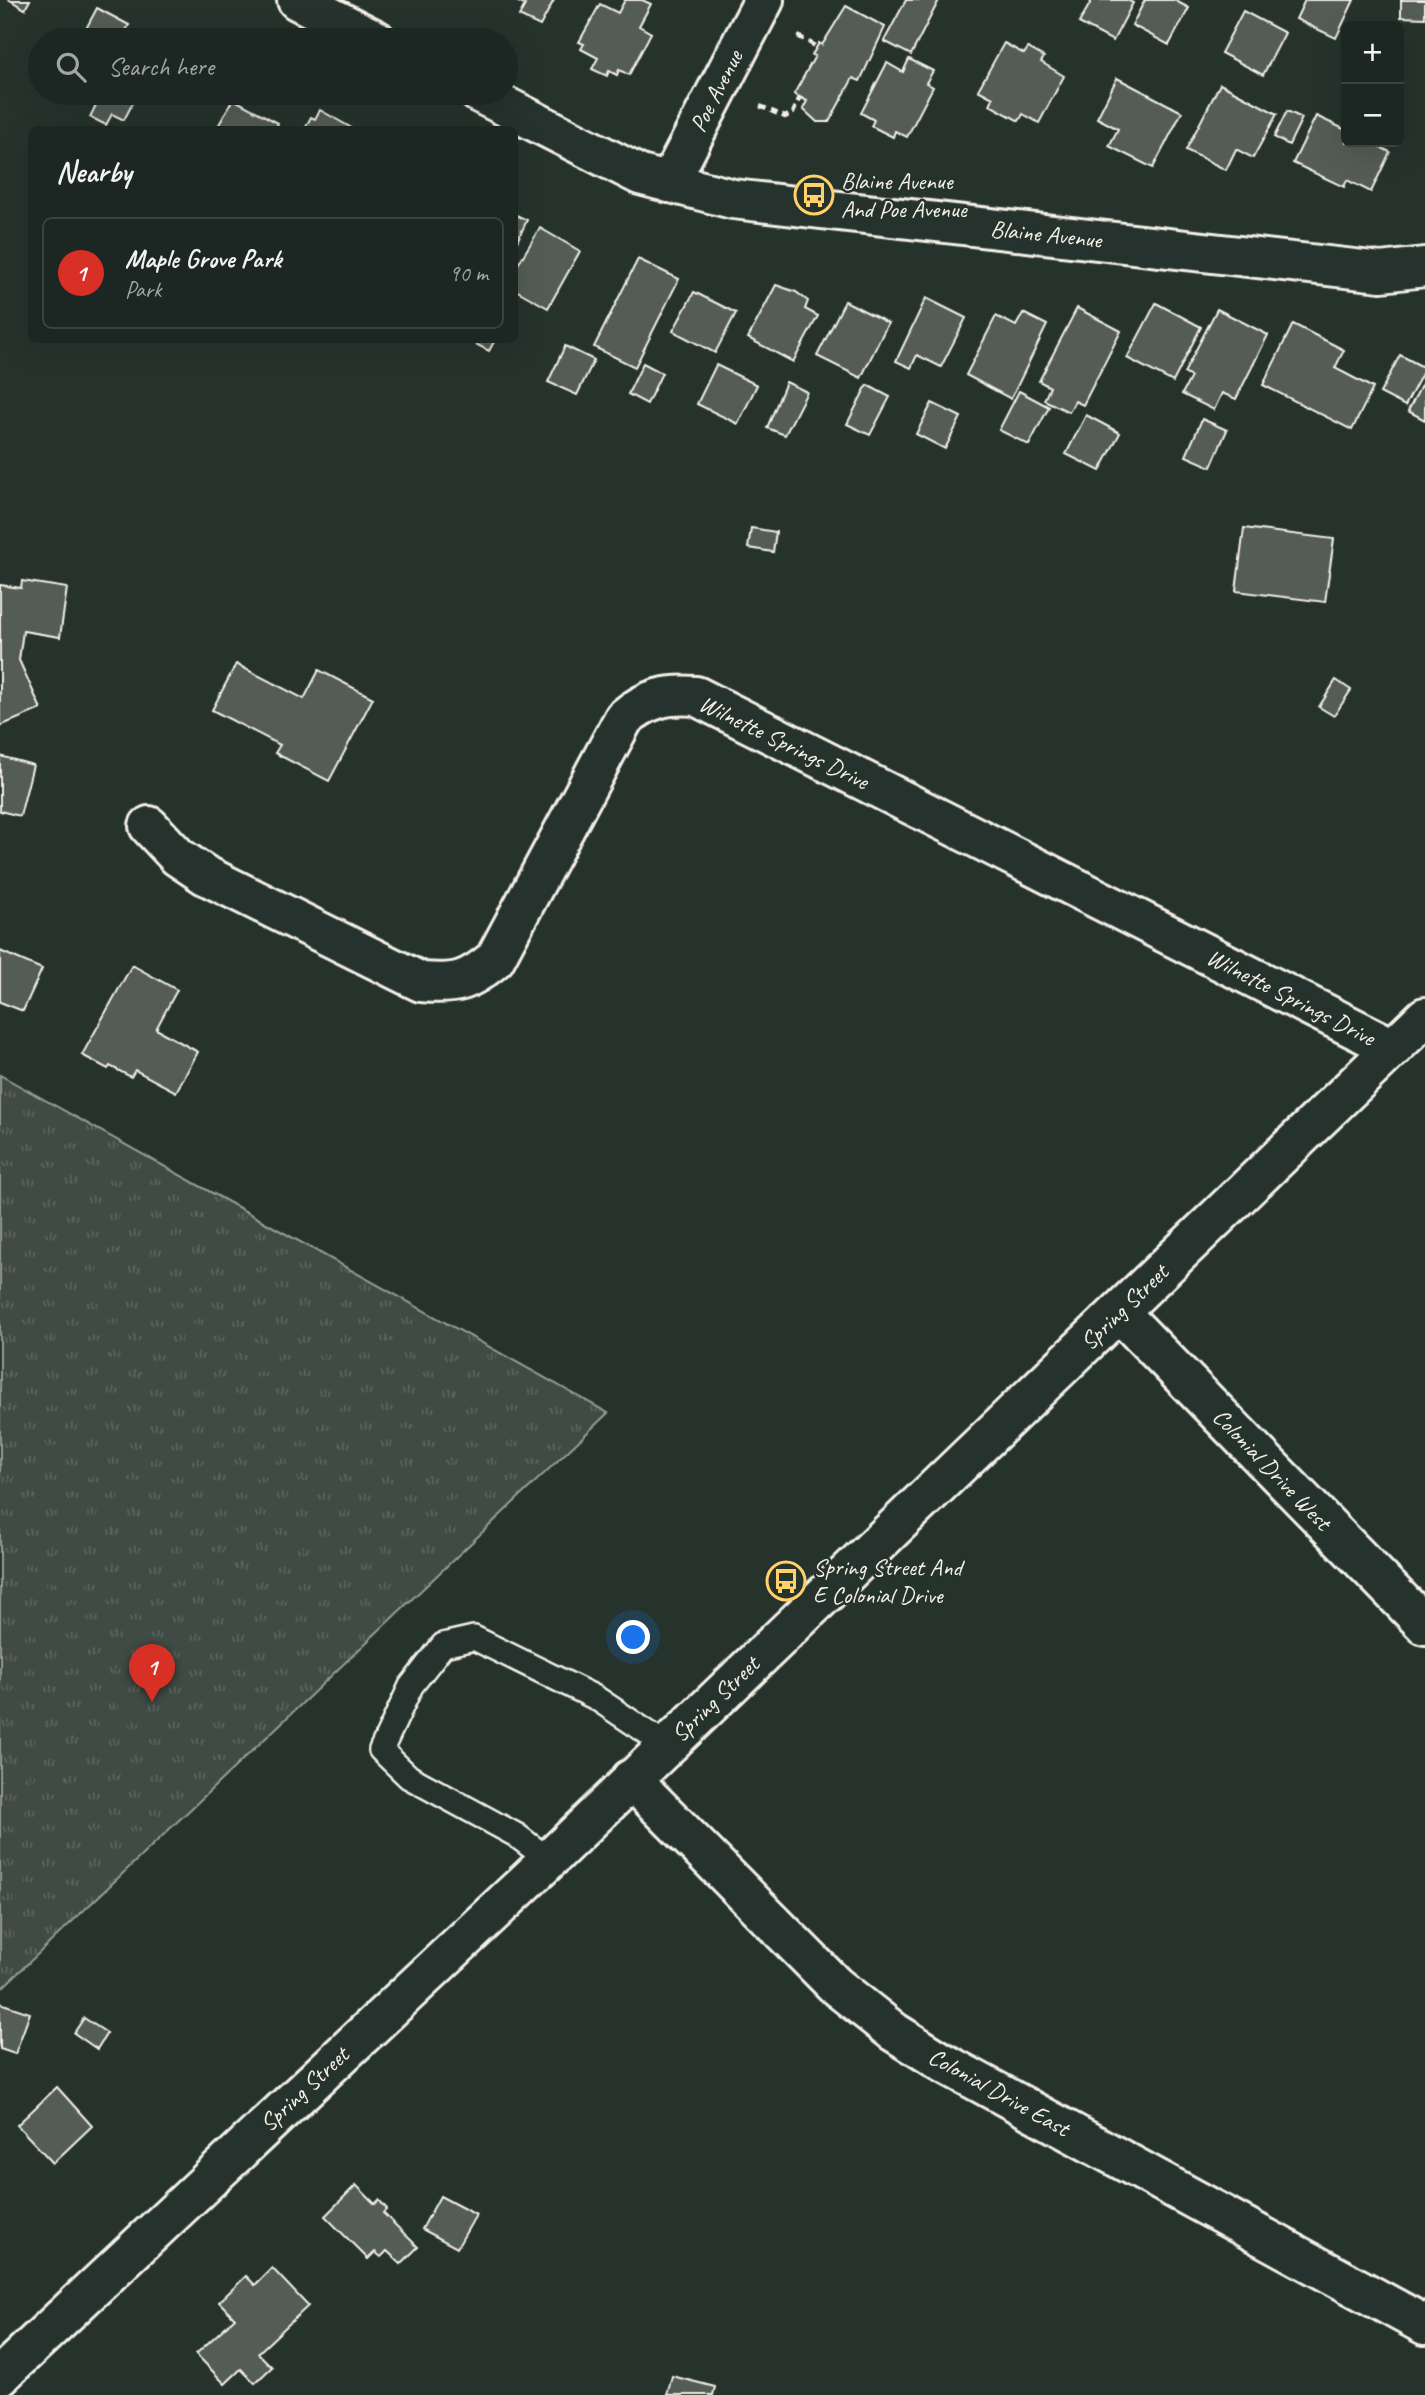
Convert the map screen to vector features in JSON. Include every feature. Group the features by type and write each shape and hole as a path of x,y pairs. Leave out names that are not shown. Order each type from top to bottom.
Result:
{"street":[{"path":"298,0 353,28"},
{"name":"Poe Avenue","path":"669,183 764,0"},
{"name":"Blaine Avenue","path":"503,105 640,175 733,199 1381,272 1425,267"},
{"name":"Wilnette Springs Drive","path":"149,826 178,858 205,875 421,982 450,985 474,977 495,959 624,718 644,702 669,694 696,696 1393,1048"},
{"name":"Spring Street","path":"0,2376 548,1860 1425,1017"},
{"name":"Colonial Drive West","path":"1119,1312 1425,1625"},
{"name":"Colonial Drive East","path":"631,1779 836,1986 894,2032 942,2062 1425,2325"}],"lane":[{"path":"548,1860 516,1835 409,1777 381,1750 411,1686 443,1645 474,1638 596,1698 666,1745"}],"path":[{"path":"798,36 817,47"},
{"path":"760,106 785,117 793,113 800,97"}],"green space":[{"path":"0,1075 608,1413 0,1990"}],"building":[{"path":"10,0 30,0 25,9"},
{"path":"514,0 554,0 540,26 519,16 525,5"},
{"path":"625,0 642,0 651,4 639,26 651,33 629,75 619,70 617,75 609,71 607,76 592,69 598,58 581,49 584,44 579,42 600,4 618,13"},
{"path":"906,0 939,0 911,55 884,41"},
{"path":"1092,0 1127,0 1133,3 1113,41 1079,23"},
{"path":"1145,0 1174,0 1189,8 1169,45 1132,25"},
{"path":"1305,0 1354,0 1344,21 1341,21 1336,38 1296,19"},
{"path":"1401,0 1425,0 1425,18 1401,17"},
{"path":"846,6 885,27 860,81 853,78 829,122 817,122 803,109 807,101 794,94 815,56 812,55 819,43 822,45"},
{"path":"97,8 129,25 127,28 86,28"},
{"path":"1243,11 1285,33 1263,75 1221,53"},
{"path":"1004,43 1024,54 1028,48 1044,57 1041,62 1064,76 1039,123 1023,114 1019,121 990,105 993,98 978,90"},
{"path":"909,59 933,71 926,83 933,87 907,137 895,131 893,137 871,126 874,120 861,113 887,63 903,72"},
{"path":"1117,78 1182,112 1153,168 1109,146 1118,129 1097,118"},
{"path":"1220,84 1277,114 1253,158 1236,149 1226,170 1186,150"},
{"path":"96,105 132,105 124,120 112,114 106,125 90,117"},
{"path":"230,105 244,105 278,123 277,126 218,126"},
{"path":"320,110 348,126 306,126 311,117 315,119"},
{"path":"1287,111 1302,118 1289,145 1274,137"},
{"path":"1316,116 1341,128 1341,147 1380,147 1390,152 1371,192 1347,180 1344,187 1293,163"},
{"path":"518,216 527,220 518,239"},
{"path":"540,228 580,251 548,308 518,291 518,264"},
{"path":"638,259 679,279 635,367 594,347"},
{"path":"776,285 796,292 808,301 805,309 818,316 793,362 748,338"},
{"path":"694,292 736,313 715,353 673,331"},
{"path":"926,298 966,318 941,367 917,355 911,368 896,361"},
{"path":"845,301 888,323 861,378 817,356"},
{"path":"1156,303 1201,327 1173,382 1127,358"},
{"path":"1077,308 1121,331 1083,405 1075,401 1069,412 1044,400 1050,387 1039,381"},
{"path":"1217,309 1268,335 1236,399 1222,393 1214,410 1182,394 1191,377 1184,373"},
{"path":"1023,313 1047,325 1011,399 966,375 996,316 1016,326"},
{"path":"1293,324 1344,350 1335,368 1373,388 1352,430 1263,385"},
{"path":"474,343 493,343 489,351"},
{"path":"565,346 594,360 577,395 548,382"},
{"path":"1400,355 1425,368 1405,406 1380,393"},
{"path":"643,363 662,373 647,404 628,394"},
{"path":"716,365 757,385 738,424 697,404"},
{"path":"1425,378 1425,420 1408,411"},
{"path":"786,382 807,392 785,435 767,428"},
{"path":"867,385 890,397 870,435 847,424"},
{"path":"1019,391 1049,407 1029,445 999,430"},
{"path":"932,403 961,417 945,449 916,434"},
{"path":"1086,415 1120,433 1100,471 1066,454"},
{"path":"1202,419 1227,430 1211,467 1186,456"},
{"path":"751,528 776,532 773,552 748,548"},
{"path":"1244,528 1334,539 1325,602 1236,591"},
{"path":"22,581 67,588 60,637 23,631 19,660 41,709 0,726 0,585 21,588"},
{"path":"236,664 304,699 319,670 373,698 329,781 275,753 280,745 212,710"},
{"path":"1336,680 1351,690 1334,716 1319,707"},
{"path":"0,756 33,765 20,816 0,811"},
{"path":"0,951 42,969 23,1011 0,1002"},
{"path":"132,965 177,990 156,1029 198,1052 176,1092 135,1070 131,1077 110,1066 108,1069 82,1055"},
{"path":"0,2003 30,2013 15,2054 0,2049"},
{"path":"84,2018 107,2033 97,2049 74,2033"},
{"path":"57,2087 92,2126 53,2163 17,2125"},
{"path":"356,2185 375,2204 379,2200 387,2209 383,2213 418,2247 401,2264 387,2251 381,2257 375,2252 368,2259 325,2216"},
{"path":"440,2196 476,2215 457,2248 422,2229"},
{"path":"272,2268 308,2306 258,2353 272,2367 255,2383 241,2369 225,2384 196,2354 235,2318 219,2302 246,2276 255,2285"},
{"path":"672,2376 715,2387 713,2395 667,2395"}],"place":[{"name":"Blaine Avenue And Poe Avenue","path":"814,195"},
{"name":"Spring Street And E Colonial Drive","path":"786,1581"},
{"name":"Maple Grove Park","path":"152,1702"}]}
